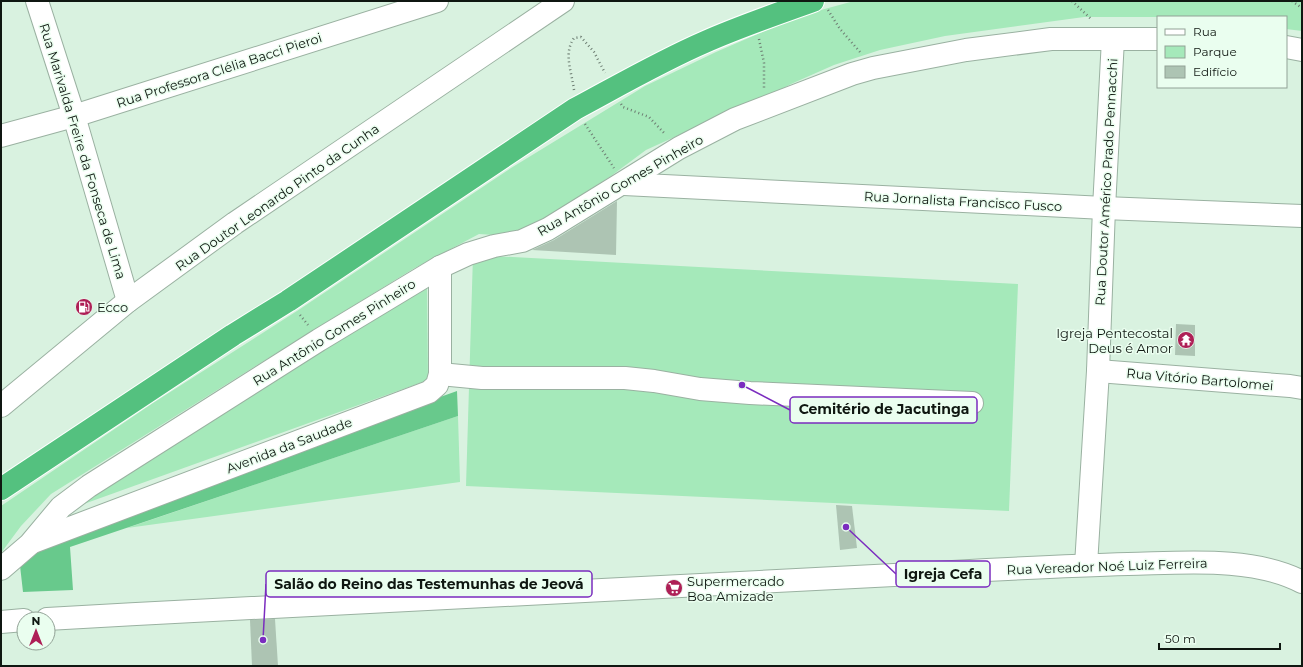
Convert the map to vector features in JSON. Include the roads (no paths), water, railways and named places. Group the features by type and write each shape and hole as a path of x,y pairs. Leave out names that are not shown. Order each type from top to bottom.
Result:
{"highway":[{"path":"1,489 233,335 288,301 575,109 704,42 755,21 820,4"}],"street":[{"name":"Rua Marivalda Freire da Fonseca de Lima","path":"37,1 74,116 128,301"},
{"name":"Rua Professora Clélia Bacci Pieroi","path":"1,136 74,116 437,1"},
{"name":"Rua Doutor Leonardo Pinto da Cunha","path":"1,406 128,301 235,223 563,1"},
{"name":"Rua Antônio Gomes Pinheiro","path":"1,570 30,544 61,507 89,486 320,340 440,267 468,254 494,246 522,241 548,229 624,184 679,148 735,119 852,74 873,68 966,50 1051,39 1157,38"},
{"name":"Rua Doutor Américo Prado Pennacchi","path":"1086,565 1098,371 1104,208 1113,39"},
{"path":"1287,46 1302,50"},
{"name":"Rua Jornalista Francisco Fusco","path":"624,184 1104,208 1302,216"},
{"name":"Avenida da Saudade","path":"30,544 429,392 437,385 440,374 440,267"},
{"name":"Rua Vitório Bartolomei","path":"1098,371 1302,388"},
{"path":"440,374 482,378 625,378 654,381 700,389 750,393 972,403"},
{"name":"Rua Vereador Noé Luiz Ferreira","path":"56,619 1086,565 1221,563 1258,567 1294,578 1302,582"},
{"path":"1,622 16,621"}],"place":[{"name":"Ecco","path":"84,307"},
{"name":"Igreja Pentecostal Deus é Amor","path":"1186,340"},
{"name":"Cemitério de Jacutinga","path":"742,385"},
{"name":"Igreja Cefa","path":"846,527"},
{"name":"Supermercado Boa Amizade","path":"674,588"},
{"name":"Salão do Reino das Testemunhas de Jeová","path":"263,640"}]}
